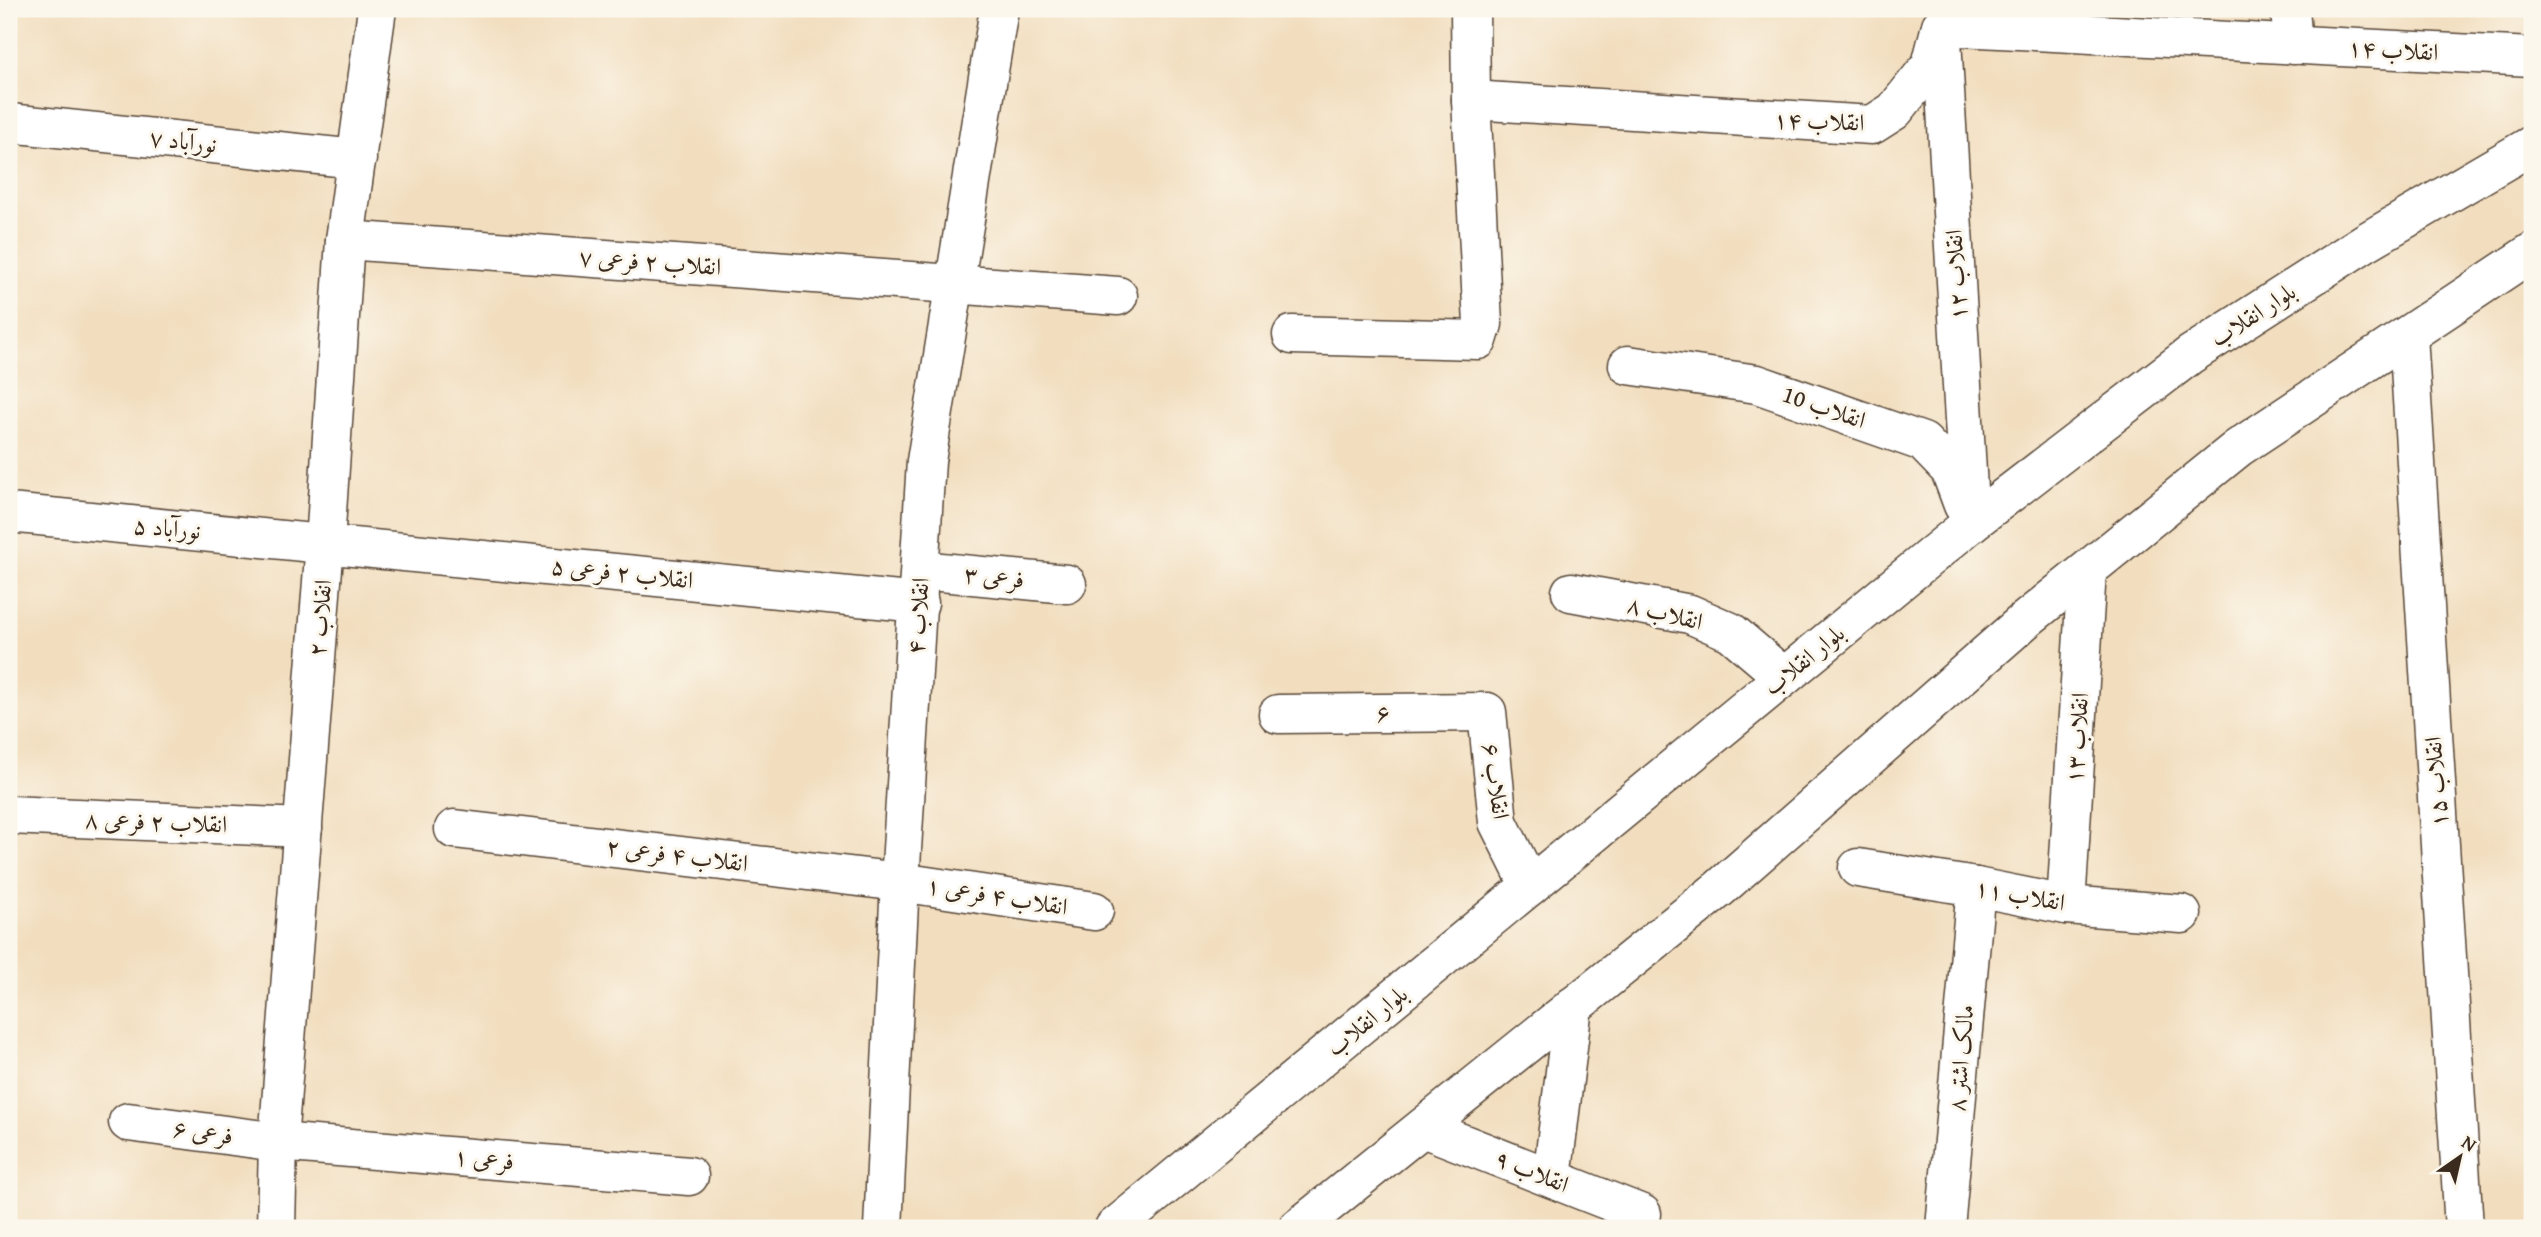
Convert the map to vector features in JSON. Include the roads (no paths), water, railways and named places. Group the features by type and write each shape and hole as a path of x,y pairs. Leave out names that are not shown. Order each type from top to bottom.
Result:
{"street":[{"name":"انقلاب ۲","path":"276,1228 278,1142 326,543 345,240 377,9"},
{"name":"انقلاب ۴","path":"883,1228 900,882 926,461 999,9"},
{"path":"1292,335 1478,340 1483,324 1471,100 1470,9"},
{"name":"انقلاب ۱۴","path":"1471,100 1871,125 1894,111 1931,65 1942,17 2292,27 2532,57"},
{"name":"انقلاب ۱۲","path":"1942,17 1970,524"},
{"name":"نورآباد ۷","path":"9,123 357,159"},
{"name":"بلوار انقلاب","path":"1114,1228 1970,524 2190,355 2366,242 2532,145"},
{"name":"انقلاب ۲ فرعی ۷","path":"345,240 1118,296"},
{"path":"1298,1228 1719,889 2023,622 2238,448 2532,252"},
{"name":"انقلاب ۱۵","path":"2408,335 2464,1228"},
{"name":"انقلاب 10","path":"1628,365 1757,384 1923,442 1950,470 1970,524"},
{"name":"نورآباد ۵","path":"9,513 326,543"},
{"name":"انقلاب ۲ فرعی ۵","path":"326,543 920,586"},
{"name":"انقلاب ۱۳","path":"2066,905 2087,571"},
{"name":"فرعی ۳","path":"920,586 1067,584"},
{"name":"انقلاب ۸","path":"1571,592 1690,614 1731,632 1784,677"},
{"name":"انقلاب ۶","path":"1487,712 1498,822 1530,886"},
{"name":"۶","path":"1278,715 1487,712"},
{"name":"انقلاب ۲ فرعی ۸","path":"9,816 303,828"},
{"name":"انقلاب ۴ فرعی ۲","path":"454,829 900,882"},
{"name":"انقلاب ۱۱","path":"1858,868 2066,905 2182,914"},
{"name":"انقلاب ۴ فرعی ۱","path":"900,882 1094,911"},
{"name":"مالک اشتر ۸","path":"1945,1228 1976,887"},
{"path":"1552,1178 1573,1006"},
{"name":"فرعی ۶","path":"128,1122 278,1142"},
{"name":"انقلاب ۹","path":"1423,1128 1642,1214"},
{"name":"فرعی ۱","path":"278,1142 690,1176"}]}
